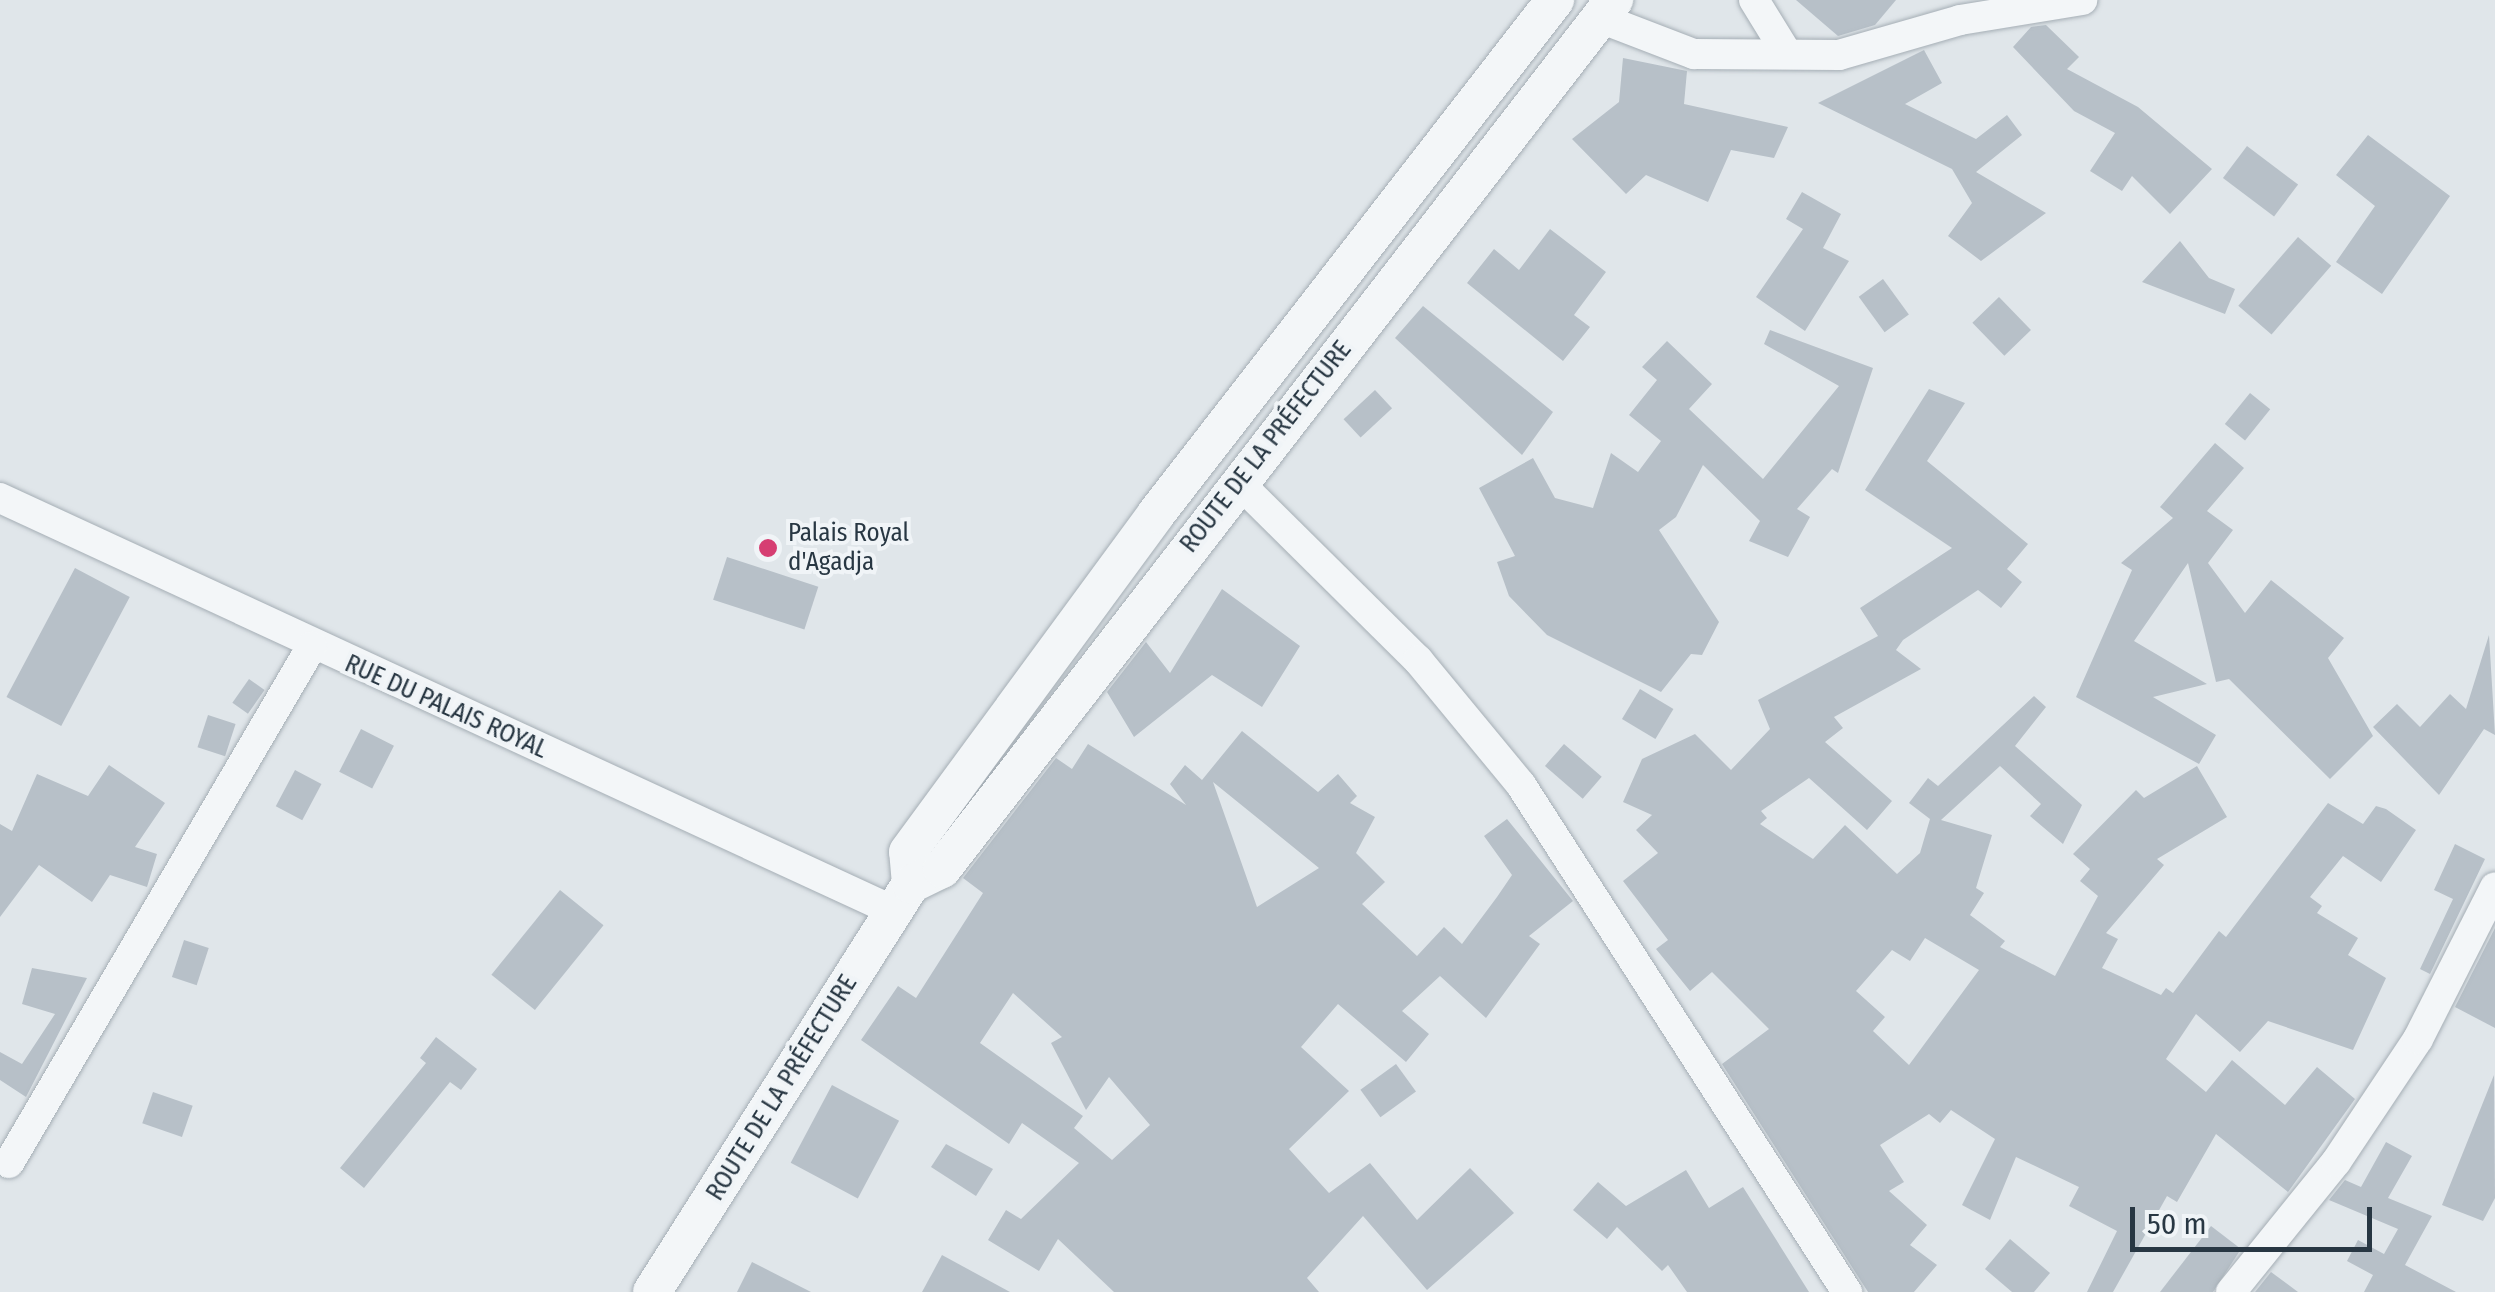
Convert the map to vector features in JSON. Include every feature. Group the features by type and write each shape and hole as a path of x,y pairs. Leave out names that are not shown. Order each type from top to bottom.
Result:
{"street":[{"name":"ROUTE DE LA PRÉFECTURE","path":"902,898 908,852 1156,514 1555,0"},
{"path":"1754,0 1786,52"},
{"path":"1607,9 1694,54 1838,55 1960,20 2082,0"},
{"name":"ROUTE DE LA PRÉFECTURE","path":"652,1292 902,898 942,869 1607,9"},
{"path":"1238,483 1418,660 1521,785 1847,1292"},
{"name":"RUE DU PALAIS ROYAL","path":"0,498 312,646 902,898"},
{"path":"9,1163 312,646"},
{"path":"2231,1292 2336,1162 2418,1038 2495,887"}],"building":[{"path":"1796,0 1896,0 1875,25 1838,36"},
{"path":"2046,25 2079,57 2067,69 2138,107 2212,169 2170,214 2132,176 2122,191 2090,171 2115,133 2074,111 2013,47 2031,27"},
{"path":"1924,50 1942,83 1905,104 1976,139 2007,115 2022,135 1976,172 2046,213 1981,261 1948,236 1972,203 1952,169 1818,103"},
{"path":"1623,58 1687,71 1684,104 1788,127 1774,158 1731,150 1708,202 1646,175 1626,194 1572,139 1619,102"},
{"path":"2368,135 2450,196 2382,294 2336,262 2375,206 2336,175"},
{"path":"2247,146 2298,185 2274,216 2223,178"},
{"path":"1802,192 1841,214 1823,248 1849,261 1805,331 1756,297 1803,229 1786,219"},
{"path":"1550,229 1606,272 1574,315 1590,327 1563,361 1467,283 1494,249 1519,270"},
{"path":"2298,237 2331,266 2272,335 2238,306"},
{"path":"2180,241 2209,278 2235,289 2225,314 2142,282"},
{"path":"1883,279 1909,315 1885,332 1859,297"},
{"path":"1999,297 2031,330 2004,356 1972,323"},
{"path":"1423,306 1553,412 1522,455 1395,338"},
{"path":"1770,330 1873,368 1838,473 1832,469 1797,509 1810,517 1788,557 1749,541 1760,521 1703,465 1676,517 1659,530 1719,622 1702,655 1691,654 1661,692 1547,635 1509,596 1497,562 1515,556 1479,488 1533,458 1555,498 1593,508 1611,453 1638,472 1661,441 1629,415 1657,380 1642,367 1667,341 1712,384 1689,409 1763,479 1839,386 1764,344"},
{"path":"1929,389 1965,403 1927,461 2028,544 2007,569 2022,582 2001,608 1978,590 1903,640 1896,650 1921,669 1834,717 1843,728 1825,742 1892,801 1867,830 1809,778 1761,811 1767,818 1760,824 1813,859 1845,825 1897,874 1920,853 1930,819 1909,803 1928,778 1938,786 2034,696 2046,707 2015,746 2082,805 2063,844 2030,816 2041,804 2000,766 1941,820 1992,835 1976,888 1984,893 1970,915 2005,941 2000,947 2055,976 2098,896 2080,881 2090,869 2073,854 2136,790 2144,798 2197,766 2227,817 2157,859 2164,865 2106,933 2118,939 2102,968 2161,995 2166,988 2173,993 2219,931 2226,937 2328,803 2363,824 2376,806 2386,809 2416,830 2381,882 2343,856 2310,897 2322,906 2317,913 2358,938 2348,955 2386,978 2353,1050 2268,1021 2240,1052 2196,1014 2166,1059 2206,1092 2232,1060 2285,1105 2317,1067 2355,1099 2288,1192 2216,1134 2177,1202 2167,1196 2113,1292 2087,1292 2117,1231 2069,1206 2079,1187 2016,1157 1990,1220 1962,1205 1995,1139 1951,1110 1940,1123 1929,1114 1880,1145 1904,1182 1889,1191 1927,1225 1910,1245 1937,1265 1914,1292 1868,1292 1722,1064 1769,1029 1712,972 1690,991 1656,949 1668,940 1623,881 1658,853 1636,830 1652,815 1623,802 1642,759 1695,734 1731,770 1770,729 1758,700 1878,636 1860,608 1952,548 1865,490","holes":["1925,938 1979,970 1909,1065 1873,1031 1885,1017 1856,991 1892,950 1910,961"]},
{"path":"1375,390 1392,408 1361,438 1344,419"},
{"path":"2250,393 2270,409 2245,440 2225,424"},
{"path":"2215,443 2244,468 2207,511 2233,530 2208,563 2245,613 2271,580 2344,638 2328,658 2373,736 2330,779 2229,679 2216,682 2188,563 2134,641 2207,684 2153,697 2216,735 2199,764 2076,697 2132,570 2121,563 2173,518 2160,507"},
{"path":"727,557 818,587 804,629 713,600"},
{"path":"75,568 130,597 61,726 6,697"},
{"path":"1222,589 1300,646 1262,707 1212,675 1134,737 1107,692 1146,642 1170,673"},
{"path":"2489,635 2495,735 2484,729 2439,795 2373,727 2397,704 2420,727 2450,694 2466,709"},
{"path":"249,679 265,690 248,714 232,703"},
{"path":"1640,689 1673,709 1655,739 1622,719"},
{"path":"208,715 236,724 225,756 197,747"},
{"path":"361,729 394,746 372,789 339,772"},
{"path":"1242,731 1318,792 1338,774 1357,796 1350,803 1375,817 1356,853 1385,882 1362,904 1417,956 1444,927 1462,944 1512,875 1484,836 1507,819 1573,901 1529,936 1540,944 1486,1018 1440,976 1402,1011 1429,1034 1406,1062 1338,1004 1301,1047 1349,1091 1289,1149 1329,1193 1370,1163 1417,1220 1470,1168 1514,1213 1427,1290 1363,1216 1307,1278 1319,1292 1114,1292 1058,1239 1039,1271 988,1240 1006,1210 1021,1219 1079,1163 1022,1123 1009,1144 861,1040 898,986 916,998 983,893 963,878 1056,758 1072,769 1088,744 1186,805 1170,784 1185,765 1202,780","holes":["1213,782 1319,868 1257,907","1013,993 1062,1037 1051,1043 1086,1110 1109,1077 1150,1125 1112,1160 1074,1128 1083,1116 980,1043"]},
{"path":"1564,744 1602,777 1583,799 1545,766"},
{"path":"109,765 165,803 135,847 157,854 147,887 110,875 92,902 39,865 0,917 0,824 12,831 37,774 88,796"},
{"path":"295,770 321,784 302,820 276,806"},
{"path":"2455,844 2485,859 2430,974 2420,969 2453,899 2434,890"},
{"path":"560,890 604,925 535,1010 491,975"},
{"path":"2495,928 2495,1028 2455,1007"},
{"path":"184,940 209,948 197,985 172,977"},
{"path":"32,968 87,978 26,1097 0,1080 0,1052 22,1064 55,1014 22,1004"},
{"path":"436,1037 477,1069 461,1090 450,1082 364,1188 340,1168 426,1063 420,1058"},
{"path":"1396,1064 1416,1092 1380,1117 1360,1090"},
{"path":"2494,1075 2495,1198 2483,1221 2442,1205"},
{"path":"832,1085 899,1121 858,1198 791,1163"},
{"path":"153,1092 193,1106 182,1137 142,1123"},
{"path":"2386,1142 2412,1156 2388,1198 2432,1216 2405,1265 2456,1292 2364,1292 2373,1275 2347,1261 2358,1240 2384,1254 2398,1229 2329,1200 2345,1180 2361,1187"},
{"path":"946,1144 993,1169 976,1196 931,1167"},
{"path":"1686,1170 1709,1208 1743,1187 1809,1292 1687,1292 1668,1265 1662,1271 1617,1227 1607,1239 1573,1210 1598,1182 1626,1206"},
{"path":"2211,1226 2241,1249 2213,1292 2160,1292"},
{"path":"2010,1239 2050,1273 2034,1292 2012,1292 1985,1269"},
{"path":"942,1255 1010,1292 922,1292"},
{"path":"752,1262 811,1292 737,1292"},
{"path":"2271,1272 2298,1292 2255,1292"}],"place":[{"name":"Palais Royal d'Agadja","path":"768,548"}]}
